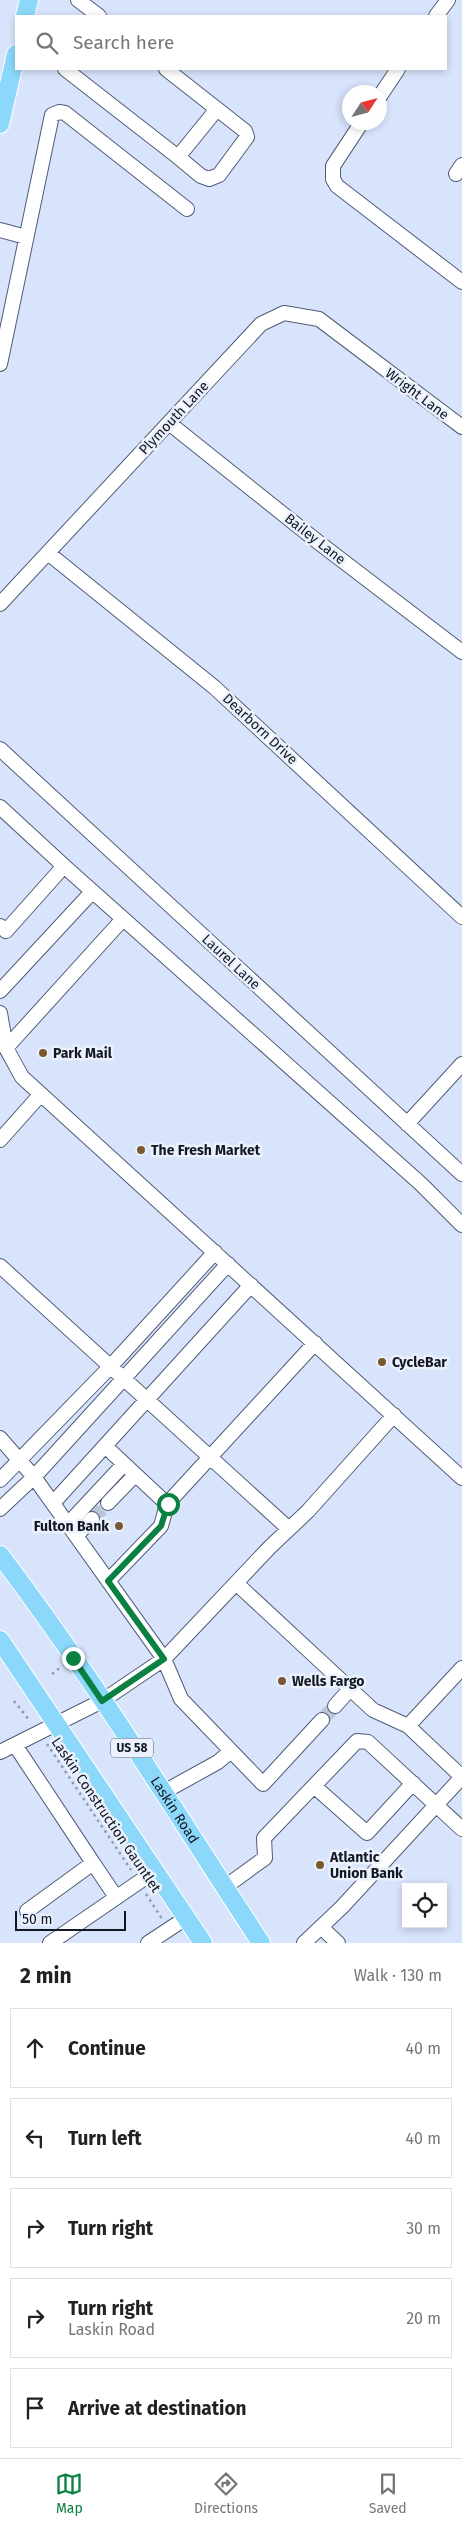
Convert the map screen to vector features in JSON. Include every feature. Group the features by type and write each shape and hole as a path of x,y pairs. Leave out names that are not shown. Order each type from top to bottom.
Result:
{"main road":[{"path":"25,15 29,0"},
{"path":"0,124 15,58"},
{"name":"Laskin Road","path":"0,1555 38,1605 261,1943"},
{"path":"0,1640 203,1943"}],"street":[{"path":"78,0 92,14"},
{"path":"437,15 448,0"},
{"path":"66,70 201,176 209,179 219,175 247,137 245,130 167,70"},
{"path":"387,85 397,70"},
{"path":"178,157 217,108"},
{"path":"0,364 50,118 59,112 65,113 187,209"},
{"path":"357,130 333,166 333,179 338,186 462,282"},
{"path":"0,230 26,237"},
{"name":"Plymouth Lane","path":"0,604 261,324 284,313 318,318 371,360"},
{"name":"Wright Lane","path":"371,360 462,427"},
{"name":"Bailey Lane","path":"169,423 318,542 462,652"},
{"name":"Dearborn Drive","path":"48,553 214,687 462,917"},
{"name":"Laurel Lane","path":"0,749 462,1174"},
{"path":"0,807 92,892 421,1184 462,1225"},
{"path":"0,926 6,931 64,866"},
{"path":"0,991 92,892"},
{"path":"3,1047 123,919"},
{"path":"0,1013 3,1047 22,1077 462,1478"},
{"path":"407,1124 462,1064"},
{"path":"0,1140 41,1094"},
{"path":"0,1480 21,1461 110,1367 215,1252"},
{"path":"0,1509 34,1477 228,1264"},
{"path":"0,1266 288,1529"},
{"path":"53,1503 251,1285"},
{"path":"108,1581 161,1526 168,1504 315,1343"},
{"path":"116,1897 94,1863 5,1747 40,1734 102,1701 164,1659 288,1529 308,1511 394,1415"},
{"path":"0,1438 34,1477 164,1659 181,1699 263,1784 322,1720"},
{"path":"105,1446 168,1504"},
{"path":"68,1524 124,1464"},
{"path":"108,1503 135,1475"},
{"path":"76,1536 92,1519"},
{"path":"236,1583 373,1710 408,1726 462,1777 322,1928 304,1943"},
{"path":"408,1726 462,1668"},
{"path":"334,1706 350,1689"},
{"path":"225,1887 266,1858 264,1838 357,1741 368,1742 462,1829"},
{"path":"162,1793 218,1762 231,1751"},
{"path":"314,1786 367,1833 412,1783"},
{"path":"27,1911 94,1863"},
{"path":"50,1943 154,1871"},
{"path":"148,1943 186,1918"},
{"path":"322,1928 338,1943"}],"path":[{"path":"52,1674 62,1667"},
{"name":"Laskin Construction Gauntlet","path":"14,1701 40,1734 169,1929"}],"tunnel":[{"path":"92,1519 108,1503"},
{"path":"322,1720 335,1706"}],"place":[{"name":"Park Mail","path":"43,1053"},
{"name":"The Fresh Market","path":"141,1150"},
{"name":"CycleBar","path":"382,1362"},
{"name":"Fulton Bank","path":"119,1526"},
{"name":"Wells Fargo","path":"282,1681"},
{"name":"Atlantic Union Bank","path":"320,1865"}],"route":[{"path":"73,1658 102,1701 164,1659 108,1581 161,1526 168,1504"}]}
